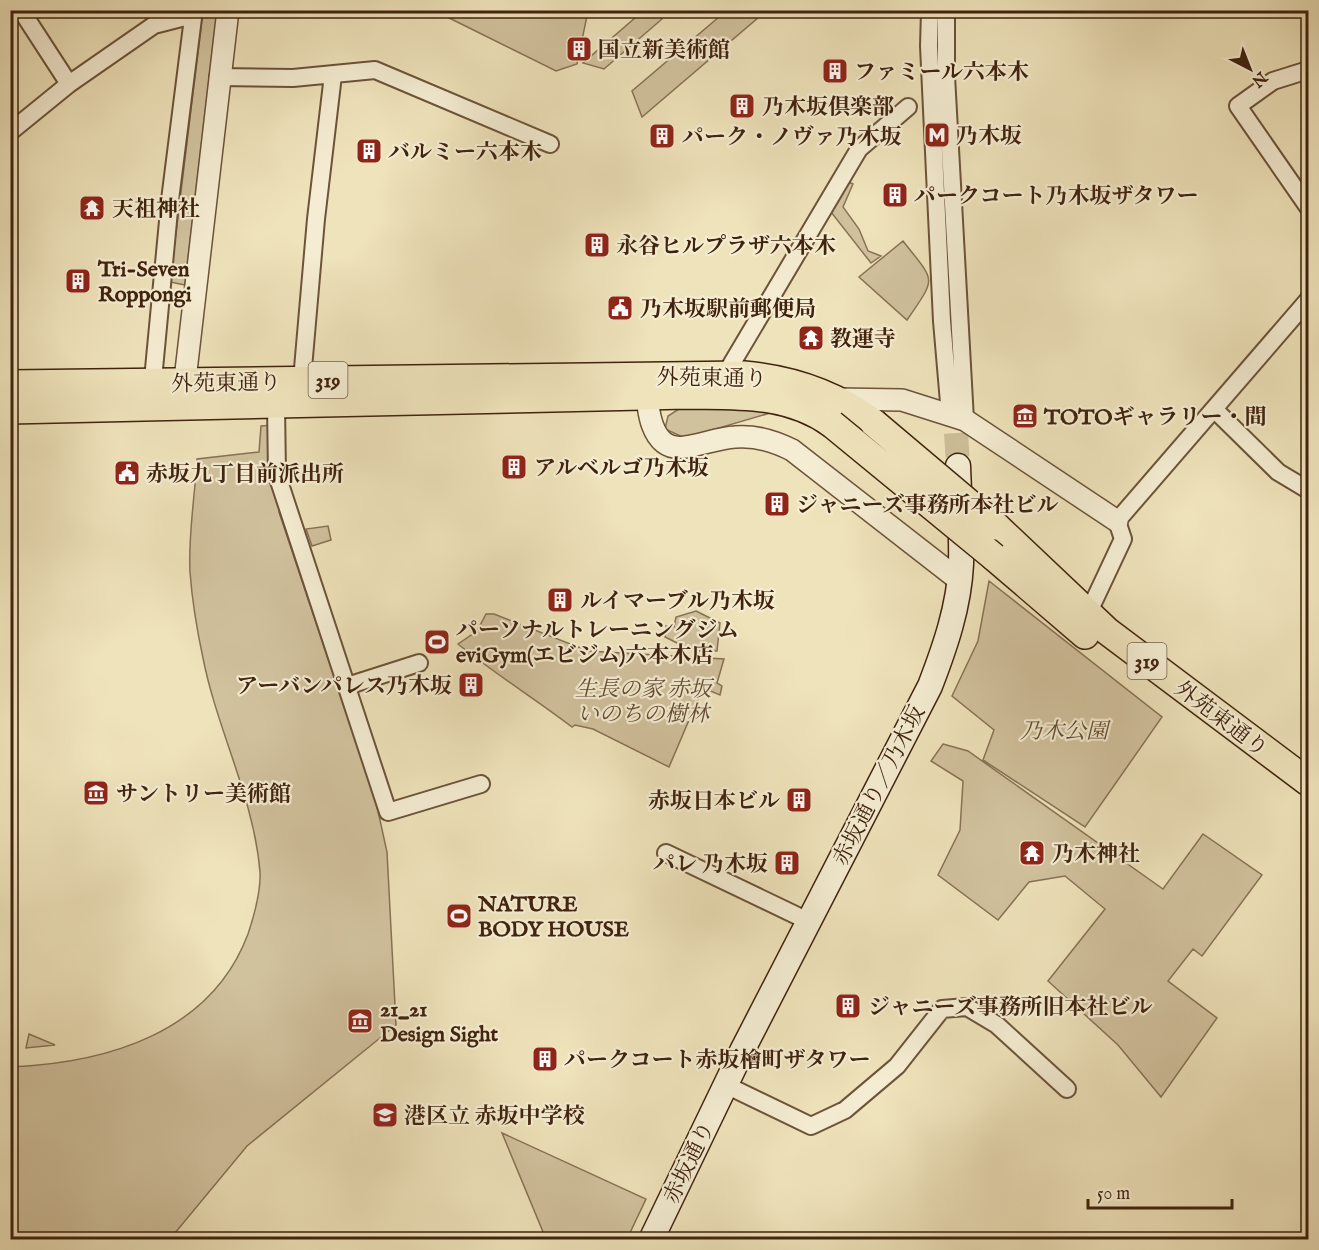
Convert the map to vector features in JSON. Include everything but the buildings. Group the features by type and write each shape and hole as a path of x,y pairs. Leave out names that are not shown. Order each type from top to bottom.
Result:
{"main road":[{"name":"外苑東通り","path":"10,384 153,383 184,395 276,405 646,386 725,375 790,381 834,412 994,557 1083,623 1308,782"},
{"name":"外苑東通り","path":"10,410 184,395 302,380 646,386 773,398 874,423 996,526 1083,623 1308,803"},
{"name":"赤坂通り／乃木坂","path":"726,1084 930,686 947,642 961,565 958,466"},
{"name":"赤坂通り","path":"651,1239 726,1084"}],"street":[{"path":"21,10 69,84"},
{"path":"184,395 228,10"},
{"path":"930,10 929,46 942,321 958,417"},
{"path":"946,10 946,76 958,417"},
{"path":"10,132 69,84 154,25 194,13 170,200 153,383"},
{"path":"219,77 293,78 375,70 550,144"},
{"path":"1308,70 1274,81 1238,106 1308,207"},
{"path":"333,75 316,219 302,380 276,405 277,475 388,812 481,784"},
{"path":"725,375 858,149 908,107"},
{"path":"1117,521 1308,300"},
{"path":"646,386 650,424 668,443 683,448 735,436 755,437 775,442 792,450 959,580"},
{"path":"834,412 902,400 958,417 1117,521 1123,539 1083,623"},
{"path":"1215,409 1278,472 1308,490"},
{"path":"348,687 419,663"},
{"path":"666,854 808,921"},
{"path":"726,1084 811,1126 845,1110 897,1066 942,1009 967,1007 997,1025 1067,1089"}],"green space":[{"path":"203,11 217,11 185,285 170,282"},
{"path":"435,11 588,11 577,64 556,71"},
{"path":"643,11 655,11 662,19 604,69 583,63"},
{"path":"726,11 766,11 642,117 632,91"},
{"path":"846,181 853,184 843,207 859,229 868,251 881,256 871,263 831,212 832,201"},
{"path":"903,241 922,265 929,280 924,295 907,320 859,277"},
{"path":"736,401 777,411 685,438 665,429 668,416 682,407"},
{"path":"274,425 279,512 376,802 387,852 396,1025 247,1146 170,1239 11,1239 10,1067 83,1058 118,1049 152,1036 182,1019 209,996 231,968 248,934 257,903 260,879 256,845 251,817 209,685 203,658 192,593 190,544 197,459 259,452 261,426"},
{"path":"328,526 331,540 312,546 306,529"},
{"name":"乃木公園","path":"989,581 1162,717 1085,827 983,760 994,730 952,696 978,641"},
{"path":"696,611 720,623 717,651 693,651 665,637 666,626 674,627 676,617"},
{"name":"生長の家 赤坂 いのちの樹林","path":"486,614 494,614 588,651 724,659 717,683 722,686 720,695 706,689 701,692 669,767 593,729 575,725 572,727 458,644 477,631"},
{"name":"乃木神社","path":"943,744 968,751 1163,889 1203,834 1262,875 1202,956 1193,949 1168,981 1217,1018 1161,1097 1118,1045 1048,981 1105,909 1065,876 1029,882 998,920 938,875 960,830 963,781 931,761"},
{"path":"29,1034 55,1045 26,1048"},
{"path":"502,1133 646,1199 627,1239 546,1239"}],"tunnel":[{"path":"954,397 958,466"}],"place":[{"name":"国立新美術館","path":"579,49"},
{"name":"ファミール六本木","path":"835,71"},
{"name":"乃木坂倶楽部","path":"742,106"},
{"name":"乃木坂","path":"937,135"},
{"name":"パーク・ノヴァ乃木坂","path":"662,136"},
{"name":"バルミー六本木","path":"369,151"},
{"name":"パークコート乃木坂ザタワー","path":"895,195"},
{"name":"天祖神社","path":"92,208"},
{"name":"永谷ヒルプラザ六本木","path":"597,245"},
{"name":"Tri-Seven Roppongi","path":"78,281"},
{"name":"乃木坂駅前郵便局","path":"620,308"},
{"name":"教運寺","path":"811,338"},
{"name":"TOTOギャラリー・間","path":"1025,416"},
{"name":"アルベルゴ乃木坂","path":"514,467"},
{"name":"赤坂九丁目前派出所","path":"127,473"},
{"name":"ジャニーズ事務所本社ビル","path":"777,504"},
{"name":"ルイマーブル乃木坂","path":"560,600"},
{"name":"パーソナルトレーニングジム eviGym(エビジム)六本木店","path":"437,642"},
{"name":"アーバンパレス乃木坂","path":"471,685"},
{"name":"サントリー美術館","path":"96,793"},
{"name":"赤坂日本ビル","path":"799,800"},
{"name":"乃木神社","path":"1032,853"},
{"name":"パレ 乃木坂","path":"787,863"},
{"name":"NATURE BODY HOUSE","path":"459,916"},
{"name":"ジャニーズ事務所旧本社ビル","path":"848,1006"},
{"name":"21_21 Design Sight","path":"360,1021"},
{"name":"パークコート赤坂檜町ザタワー","path":"545,1059"},
{"name":"港区立 赤坂中学校","path":"385,1115"}]}
